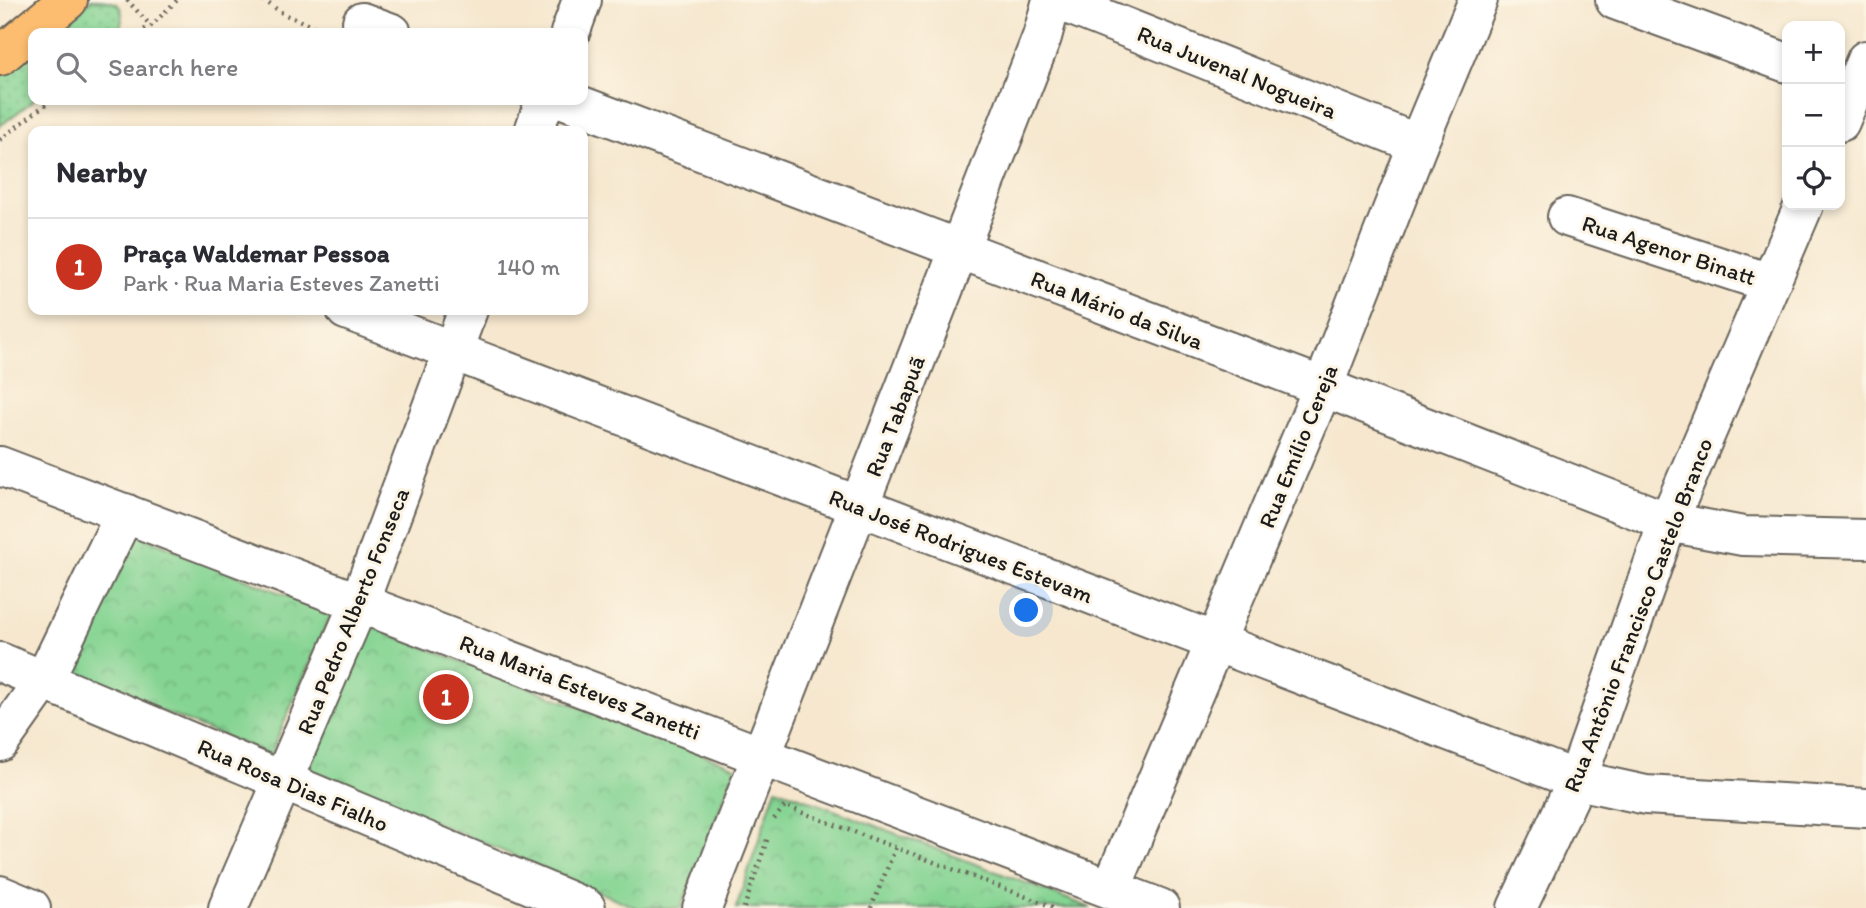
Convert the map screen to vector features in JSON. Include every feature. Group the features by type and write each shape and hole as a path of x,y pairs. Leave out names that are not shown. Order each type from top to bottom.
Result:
{"main road":[{"path":"33,28 68,0"},
{"path":"0,55 28,32"}],"street":[{"path":"572,28 582,0"},
{"name":"Rua Juvenal Nogueira","path":"1055,0 1418,144"},
{"name":"Rua Tabapuã","path":"702,908 763,757 1055,0"},
{"name":"Rua Emílio Cereja","path":"1111,889 1323,387 1418,144 1478,0"},
{"path":"1615,0 1782,61"},
{"path":"536,126 543,105"},
{"name":"Rua Mário da Silva","path":"579,105 1323,387 1668,522 1743,536 1866,539"},
{"name":"Rua Antônio Francisco Castelo Branco","path":"1517,908 1577,780 1668,522 1802,210"},
{"name":"Rua Agenor Binatt","path":"1567,217 1770,283"},
{"name":"Rua José Rodrigues Estevam","path":"359,315 1577,780 1646,795 1866,808"},
{"name":"Rua Pedro Alberto Fonseca","path":"228,908 359,603 466,315"},
{"name":"Rua Maria Esteves Zanetti","path":"0,466 1160,908"},
{"path":"0,742 44,680 125,513"},
{"name":"Rua Rosa Dias Fialho","path":"0,662 586,908"},
{"path":"0,895 31,908"}],"path":[{"path":"127,0 151,26"},
{"path":"147,28 177,0"},
{"path":"263,0 284,14 356,28"},
{"path":"0,140 45,105"},
{"path":"744,908 775,817 785,806 1056,908"},
{"path":"871,908 895,846"}],"green space":[{"path":"91,0 108,1 121,9 120,28 56,28"},
{"path":"28,51 28,105 0,126 0,74"},
{"path":"133,532 331,614 270,755 64,672"},
{"path":"369,626 736,767 681,908 637,908 309,769"},
{"path":"776,788 1091,908 736,908"}],"place":[{"name":"Praça Waldemar Pessoa","path":"446,697"}]}
